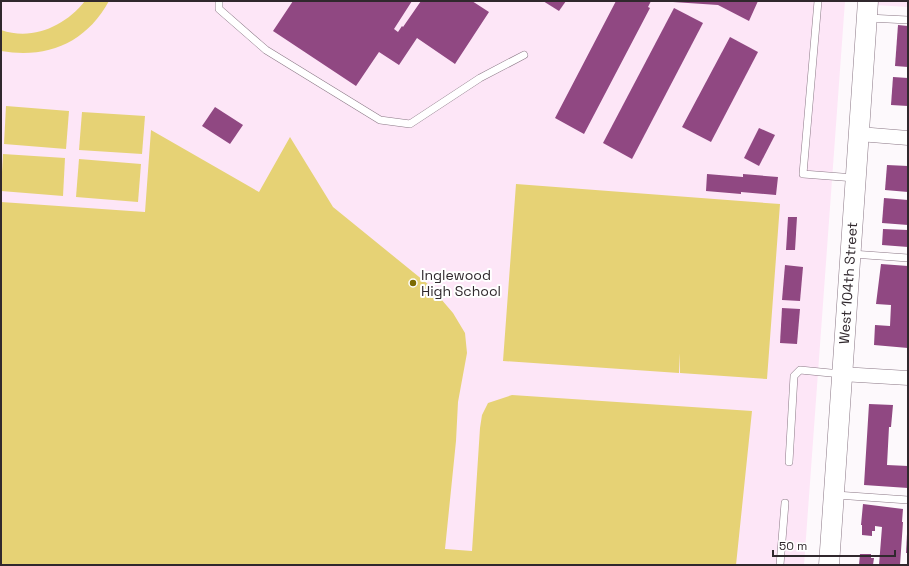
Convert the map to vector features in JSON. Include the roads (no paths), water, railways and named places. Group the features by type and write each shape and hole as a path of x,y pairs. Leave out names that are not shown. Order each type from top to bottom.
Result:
{"street":[{"name":"West 104th Street","path":"829,565 867,9"},
{"path":"859,134 908,138"},
{"path":"841,374 908,378"}],"lane":[{"path":"218,1 219,9 266,50 380,120 410,124 480,78 524,55"},
{"path":"818,1 803,174 856,178"},
{"path":"867,9 908,20"},
{"path":"850,254 908,258"},
{"path":"789,462 794,376 800,370 841,374"},
{"path":"833,495 908,500"},
{"path":"780,565 785,503"}],"place":[{"name":"Inglewood High School","path":"413,283"}]}
